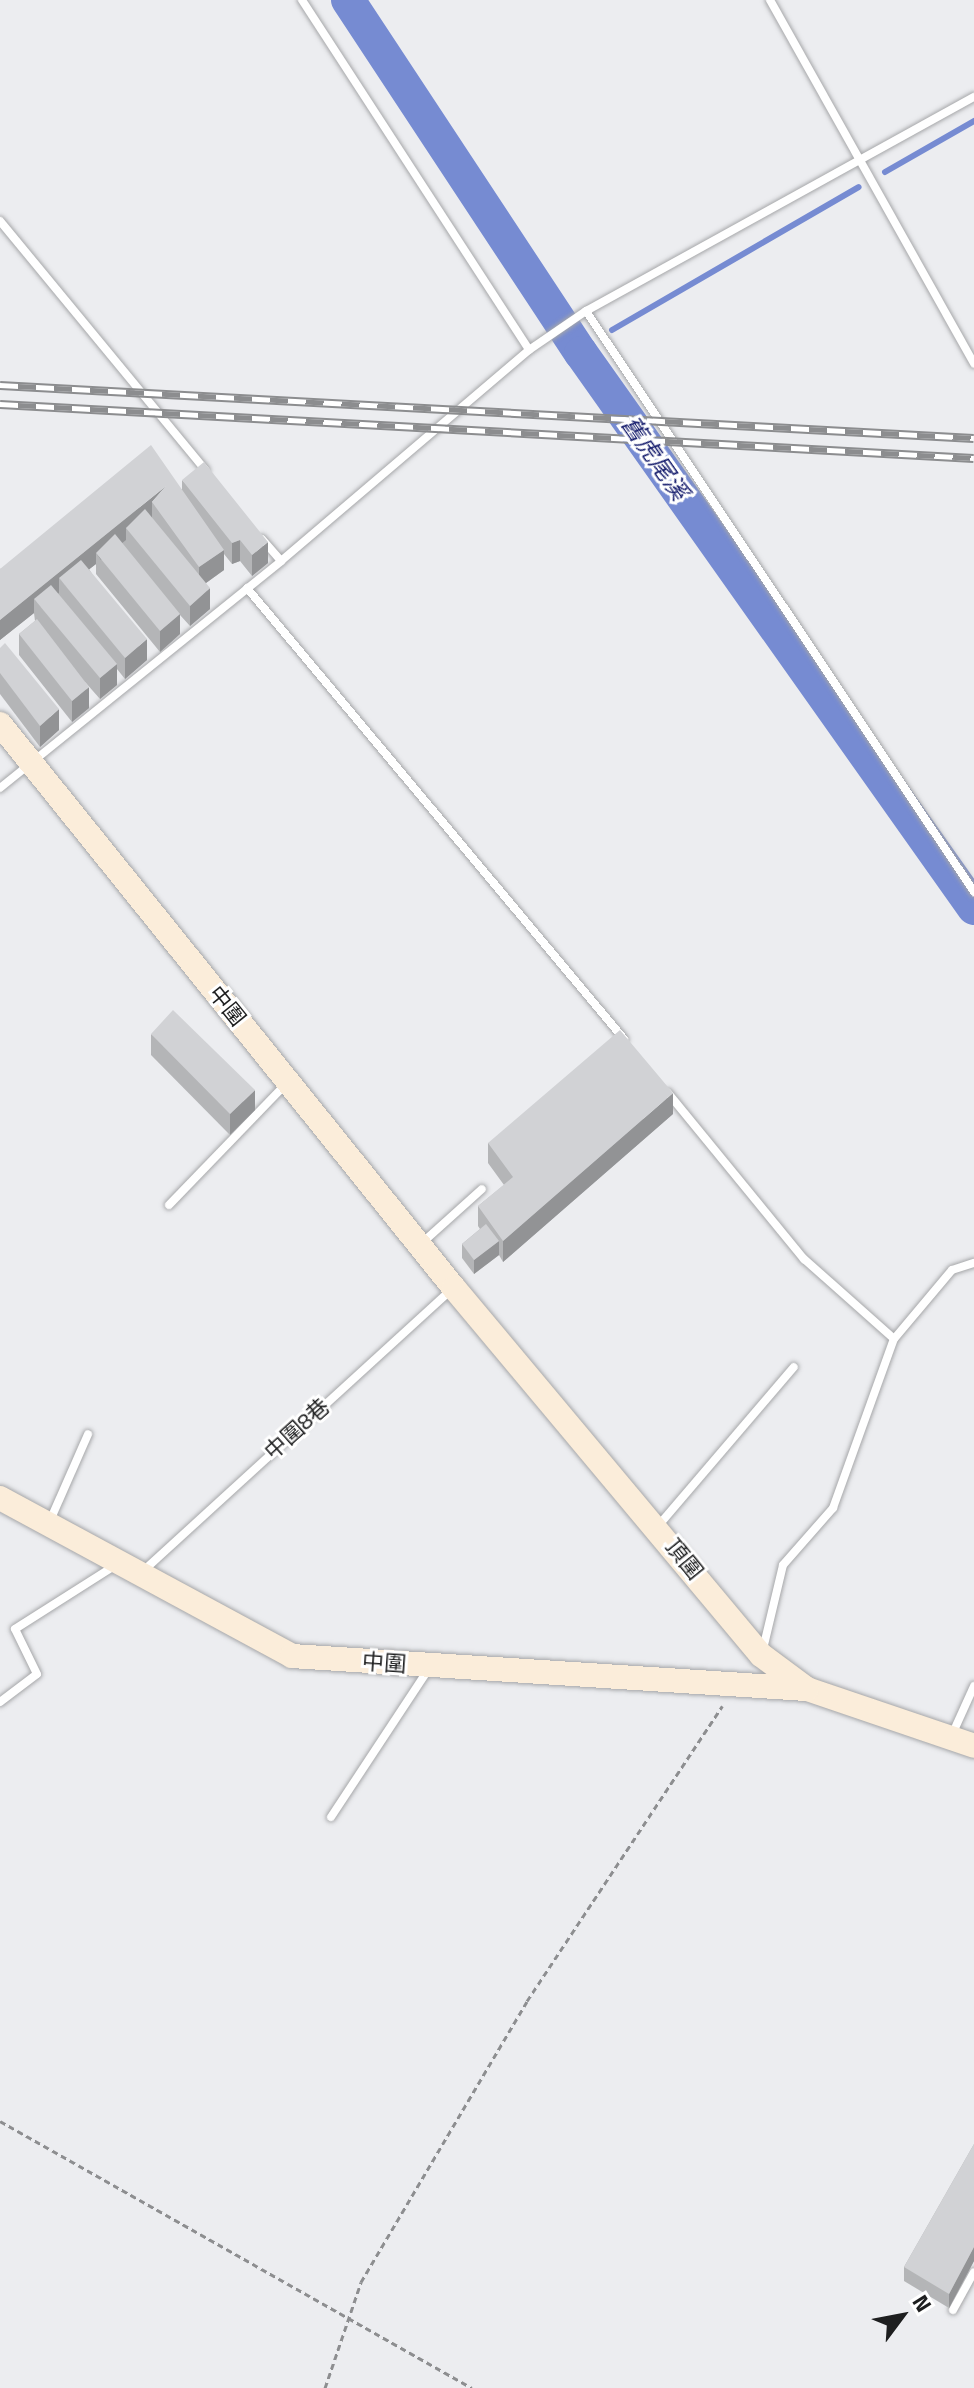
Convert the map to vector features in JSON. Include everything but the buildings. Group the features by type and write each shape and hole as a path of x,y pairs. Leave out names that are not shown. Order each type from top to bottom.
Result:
{"street":[{"name":"中圍","path":"0,724 454,1288"},
{"name":"頂圍","path":"454,1288 658,1527 761,1655 807,1689 974,1746"},
{"name":"中圍","path":"0,1498 292,1656 733,1689 807,1689"}],"lane":[{"path":"302,0 529,350"},
{"path":"770,0 974,364"},
{"path":"0,788 281,561 529,350 586,311 974,97"},
{"path":"0,221 211,476"},
{"path":"586,311 974,892"},
{"path":"251,525 281,561"},
{"path":"247,588 635,1053"},
{"path":"655,1077 804,1259 894,1339"},
{"path":"169,1205 288,1082"},
{"path":"419,1245 482,1189"},
{"path":"761,1655 783,1565 833,1508 894,1339 952,1270 974,1263"},
{"name":"中圍8巷","path":"0,1702 37,1674 15,1629 131,1567 454,1288"},
{"path":"658,1527 794,1367"},
{"path":"49,1523 88,1434"},
{"path":"331,1817 431,1666"},
{"path":"950,1737 974,1686"},
{"path":"953,2310 974,2272"}],"path":[{"path":"325,2388 361,2282 527,2001 733,1689"},
{"path":"0,2121 347,2321 472,2388"}],"waterway":[{"name":"舊虎尾溪","path":"348,0 581,353 974,908"},
{"path":"885,172 974,121"},
{"path":"612,330 859,187"},
{"path":"581,353 590,347"}],"railway":[{"path":"0,385 974,438"},
{"path":"0,404 974,458"}]}
